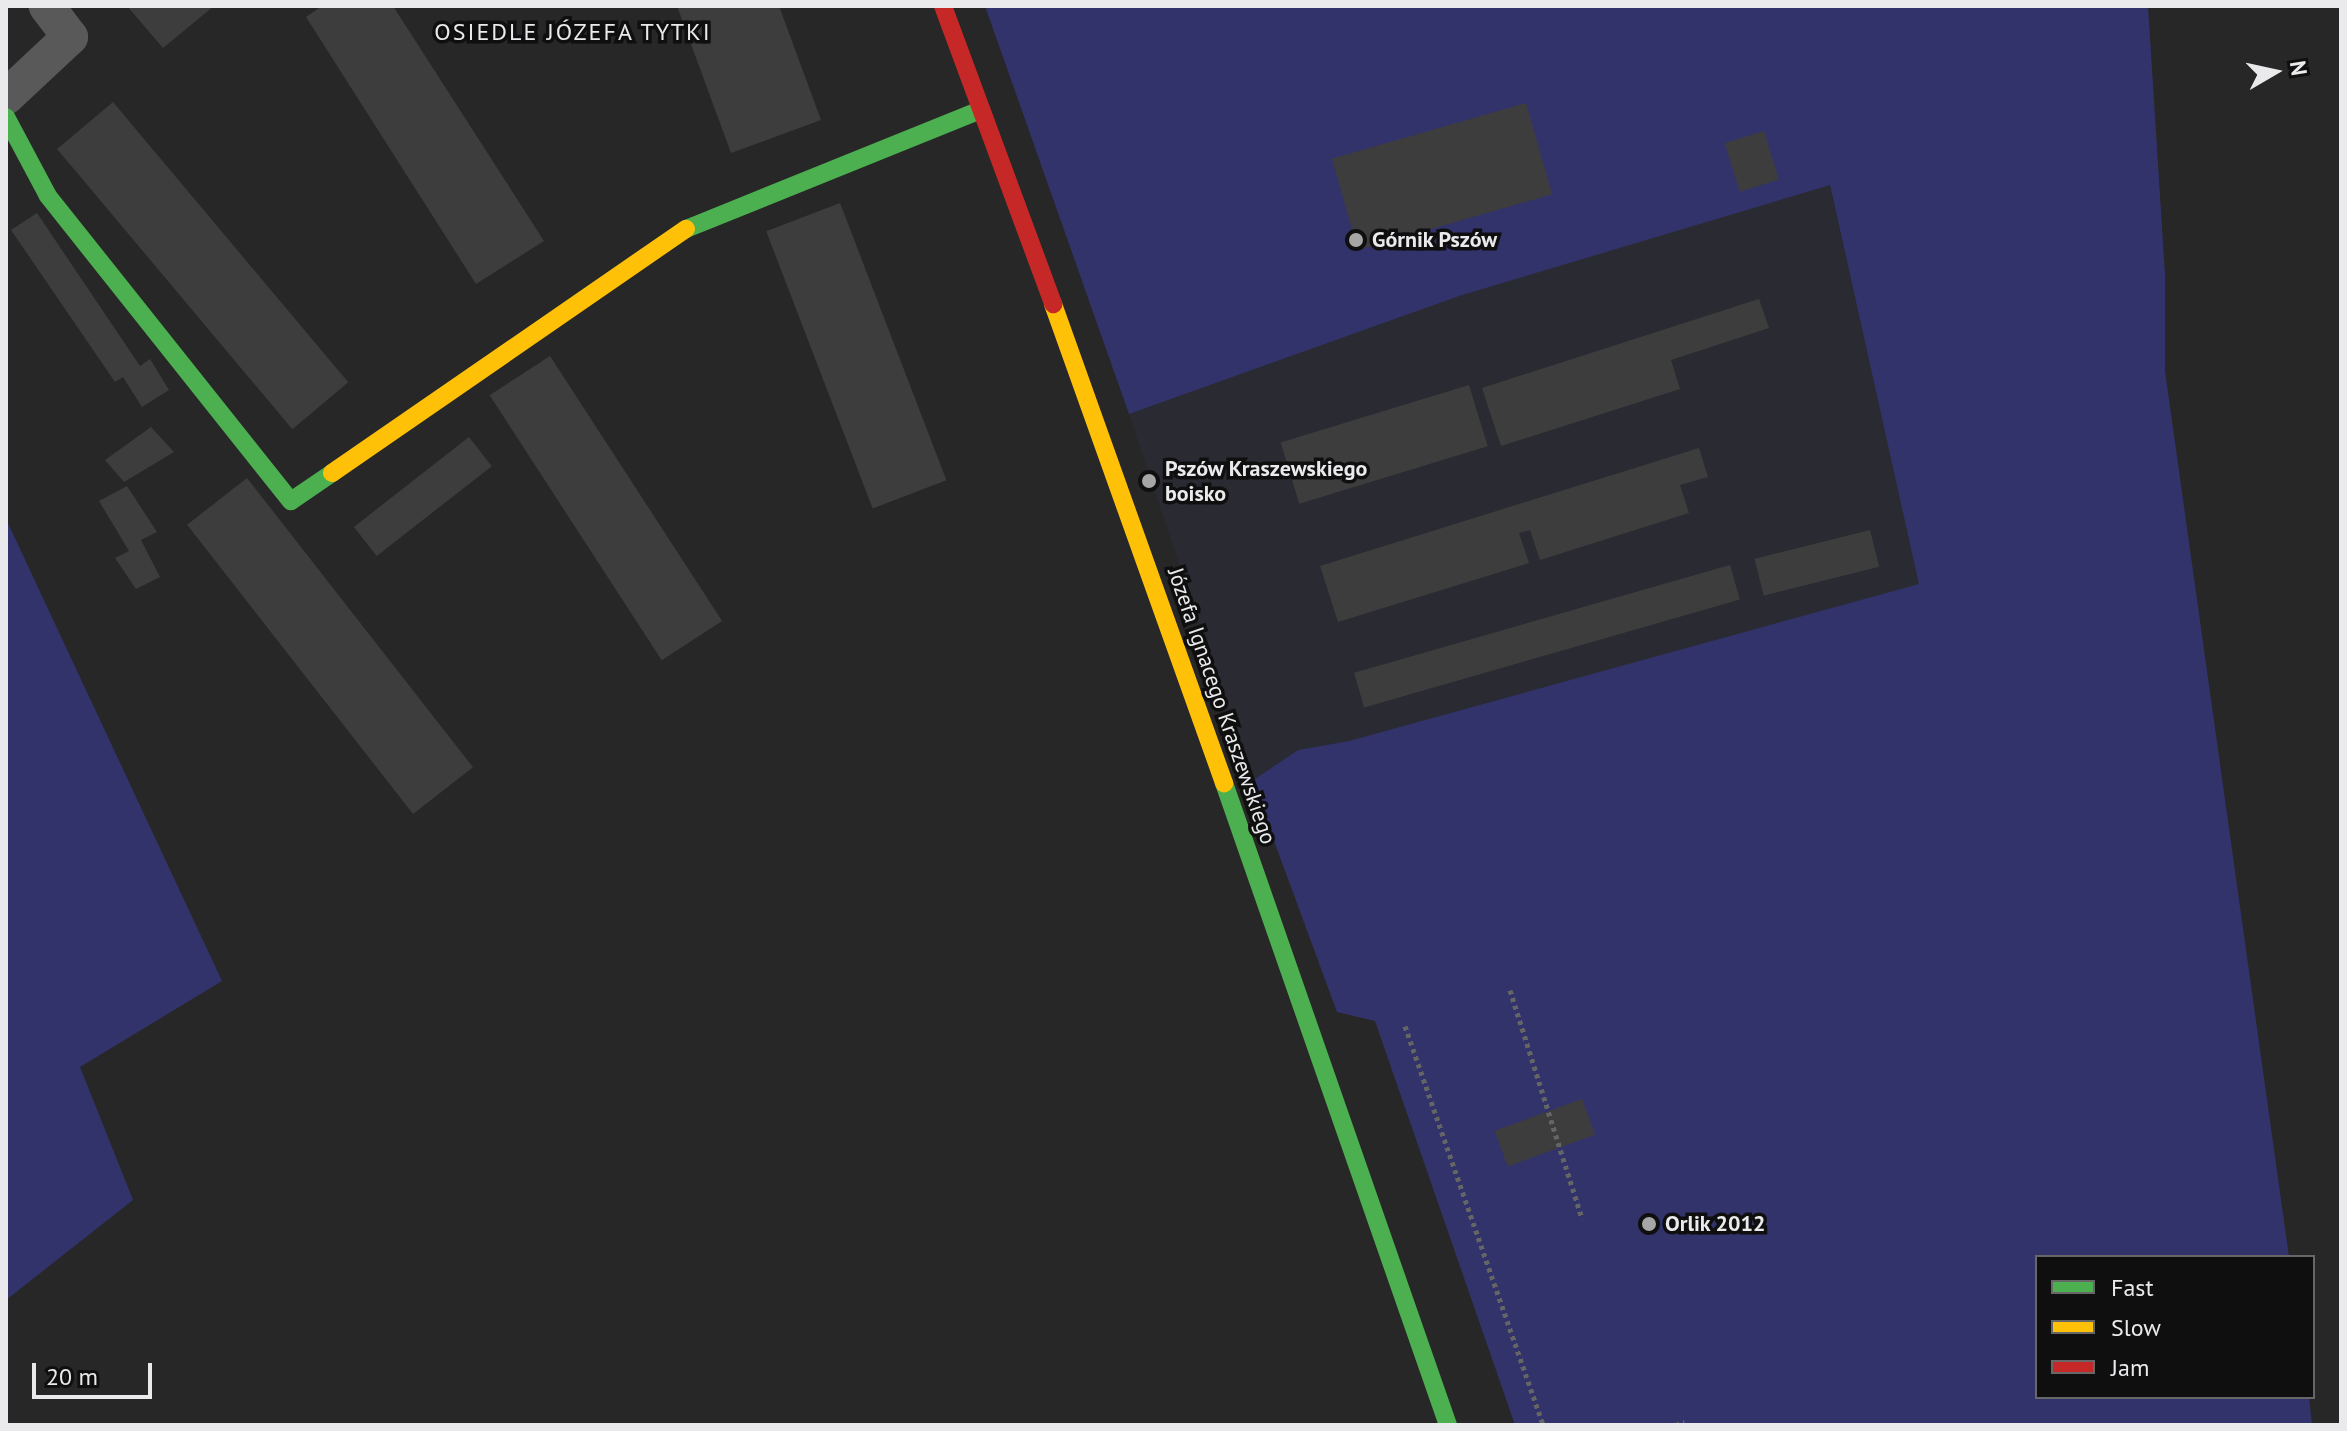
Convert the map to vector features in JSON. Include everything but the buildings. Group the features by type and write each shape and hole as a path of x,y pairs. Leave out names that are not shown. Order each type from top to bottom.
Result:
{"street":[{"path":"6,97 70,37 47,6"},
{"name":"Józefa Ignacego Kraszewskiego","path":"943,6 1123,493 1448,1425"},
{"path":"6,117 48,196 291,501 693,224 981,110"}],"path":[{"path":"1510,990 1582,1219"},
{"path":"1405,1026 1543,1425"},
{"path":"1676,1425 1685,1422"}],"shaded area":[{"path":"985,6 2148,6 2165,275 2165,371 2289,1255 2035,1255 2035,1399 2309,1399 2312,1425 1515,1425 1375,1021 1337,1012 1252,781 1298,750 1349,741 1919,584 1830,185 1459,296 1129,414"},
{"path":"1829,184 1920,584 1349,741 1298,750 1252,781 1129,414 1459,296"},
{"path":"6,519 222,981 80,1067 133,1200 6,1300"}],"traffic: fast":[{"path":"686,229 981,110"},
{"path":"6,117 48,196 291,501 332,473"},
{"path":"1224,783 1448,1425"}],"traffic: slow":[{"path":"332,473 686,229"},
{"path":"1053,304 1224,783"}],"traffic: jam":[{"path":"943,6 1053,304"}],"place":[{"name":"Górnik Pszów","path":"1356,240"},
{"name":"Pszów Kraszewskiego boisko","path":"1149,481"},
{"name":"Orlik 2012","path":"1649,1224"}],"district":[{"name":"OSIEDLE JÓZEFA TYTKI","path":"573,32"}]}
